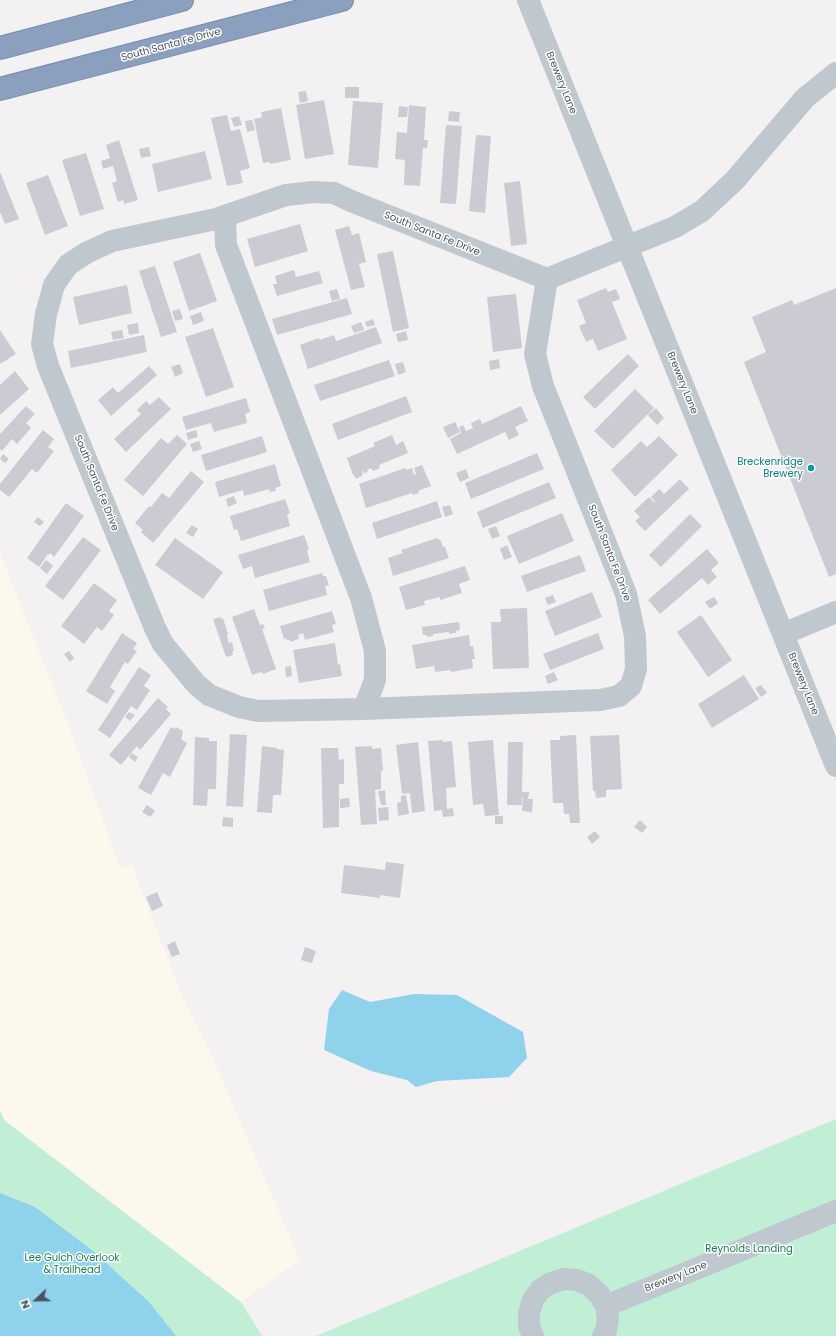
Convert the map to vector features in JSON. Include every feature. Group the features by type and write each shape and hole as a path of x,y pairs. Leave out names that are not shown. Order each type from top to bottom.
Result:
{"highway":[{"path":"0,48 182,0"},
{"name":"South Santa Fe Drive","path":"0,89 342,0"}],"street":[{"name":"Brewery Lane","path":"528,0 836,766"},
{"path":"547,279 675,227 702,211 735,180 805,98 836,73"},
{"name":"South Santa Fe Drive","path":"313,192 334,193 547,279 535,354 543,386 626,594 635,636 636,669 631,686 619,696 600,700 364,709 258,711 239,707 209,695 196,684 163,644 155,628 48,366 42,344 46,314 54,285 68,265 112,241 225,216 286,195 313,192"},
{"path":"225,216 226,245 361,598 375,651 375,680 364,709"},
{"path":"783,634 836,612"},
{"name":"Brewery Lane","path":"606,1306 836,1211"},
{"path":"533,1336 529,1326 529,1313 533,1300 540,1290 551,1282 564,1279 577,1280 589,1285 599,1294 606,1306 608,1318 606,1331 603,1336"}],"shaded area":[{"path":"0,553 73,737 120,868 132,866 181,993 213,1059 300,1260 241,1302 4,1120 0,1110"}],"green space":[{"name":"Lee Gulch Overlook & Trailhead","path":"0,1110 4,1120 241,1302 262,1336 0,1336"},
{"name":"Reynolds Landing","path":"836,1119 836,1336 316,1336"}],"water":[{"path":"342,990 370,1002 414,994 457,995 523,1032 527,1058 509,1077 437,1081 416,1087 407,1080 371,1071 324,1050 329,1009"},
{"path":"0,1193 35,1207 93,1251 149,1302 176,1336 0,1336"}],"building":[{"path":"345,87 359,87 359,98 345,98"},
{"path":"306,91 308,101 300,103 298,92"},
{"path":"324,100 334,154 305,159 296,105"},
{"path":"353,101 383,103 378,168 348,165"},
{"path":"409,105 426,107 424,140 428,140 427,148 423,148 420,186 404,185 405,160 395,159 397,132 407,133"},
{"path":"399,106 408,107 407,117 398,117"},
{"path":"281,108 291,160 270,164 270,162 263,163 254,119 262,117 261,112"},
{"path":"449,111 460,112 459,122 448,121"},
{"path":"227,115 231,131 240,129 250,168 240,171 243,183 227,186 211,118"},
{"path":"239,116 242,125 234,127 231,118"},
{"path":"252,120 255,130 247,132 245,121"},
{"path":"446,125 462,126 456,204 440,203"},
{"path":"476,135 491,136 485,213 469,211"},
{"path":"119,140 138,200 124,204 123,200 118,202 112,183 117,181 113,166 103,169 101,161 110,158 106,145"},
{"path":"149,147 151,156 141,158 139,149"},
{"path":"205,151 212,179 158,192 152,164"},
{"path":"86,153 104,209 80,216 62,160"},
{"path":"0,172 19,219 5,224 0,212"},
{"path":"48,175 68,226 45,235 26,183"},
{"path":"520,181 527,244 511,246 504,183"},
{"path":"300,224 308,251 255,267 247,239"},
{"path":"349,226 352,235 359,233 366,262 359,264 365,287 351,290 335,230"},
{"path":"393,251 409,328 393,332 377,254"},
{"path":"200,253 217,301 189,311 173,262"},
{"path":"155,266 177,332 161,337 139,271"},
{"path":"294,270 296,277 319,271 323,283 277,296 273,284 277,284 275,276"},
{"path":"127,285 132,313 79,325 73,297"},
{"path":"606,288 608,292 616,289 620,299 612,302 627,339 598,351 593,339 586,342 579,326 586,323 577,300"},
{"name":"Breckenridge Brewery","path":"836,288 836,574 829,577 744,362 766,352 752,317 792,300 794,305"},
{"path":"337,289 340,299 332,301 329,291"},
{"path":"516,294 522,348 493,352 487,297"},
{"path":"347,298 352,314 277,335 272,319"},
{"path":"180,309 183,319 175,321 172,311"},
{"path":"201,312 204,321 193,325 190,316"},
{"path":"373,319 375,325 367,327 365,322"},
{"path":"361,322 364,330 354,333 351,326"},
{"path":"138,323 139,333 129,335 127,325"},
{"path":"376,327 382,343 308,369 300,345 319,338 319,340 334,335 336,341"},
{"path":"213,328 234,387 206,397 185,337"},
{"path":"0,330 16,354 0,364"},
{"path":"122,330 124,338 113,340 111,332"},
{"path":"406,331 408,340 398,342 396,334"},
{"path":"144,335 147,352 71,368 68,351"},
{"path":"628,354 639,366 595,409 583,397"},
{"path":"499,359 500,368 490,370 489,361"},
{"path":"389,360 395,376 320,401 314,385"},
{"path":"403,362 406,372 398,375 395,364"},
{"path":"180,364 183,373 175,377 171,367"},
{"path":"149,366 157,375 111,416 98,400 113,387 118,393"},
{"path":"15,371 29,389 0,415 0,385"},
{"path":"635,389 654,408 613,449 594,431"},
{"path":"406,396 412,412 338,440 332,424"},
{"path":"159,397 171,409 126,452 114,439 141,414 137,410 146,401 150,405"},
{"path":"246,398 250,412 245,414 247,423 214,432 211,423 186,430 182,417"},
{"path":"26,406 35,414 26,423 31,428 17,444 12,439 2,451 0,449 0,434"},
{"path":"521,406 528,421 515,427 519,435 509,440 505,432 457,454 450,439 461,433 459,427 463,425 466,431 473,428 471,423 480,419 482,424"},
{"path":"656,408 664,418 657,425 648,415"},
{"path":"455,422 460,432 448,438 443,427"},
{"path":"43,430 54,439 48,447 54,451 37,473 32,469 9,497 0,490 0,484"},
{"path":"196,430 198,437 188,440 186,433"},
{"path":"177,435 187,444 143,496 124,480 161,438 168,444"},
{"path":"392,435 396,445 403,441 408,453 379,465 380,468 373,471 371,468 367,470 368,472 364,473 363,471 363,475 356,479 347,458 375,446 373,443"},
{"path":"262,436 267,452 206,471 201,455"},
{"path":"659,436 678,455 635,497 611,470 641,441 647,447"},
{"path":"199,441 202,449 193,452 190,444"},
{"path":"537,453 544,469 471,499 465,483"},
{"path":"3,454 9,459 5,463 0,459"},
{"path":"275,464 281,486 275,488 276,491 270,492 269,489 244,496 243,490 219,497 215,482"},
{"path":"422,465 431,486 418,491 419,493 413,495 412,493 366,508 359,484 405,468 406,470 412,468 414,475 416,474 414,468"},
{"path":"466,469 469,478 460,482 456,473"},
{"path":"191,471 204,482 153,543 141,532 143,530 135,523 162,493 169,498"},
{"path":"680,479 689,489 645,531 635,521 640,517 634,511 649,497 655,503 651,497 659,489 664,494"},
{"path":"549,482 556,498 483,528 477,512"},
{"path":"234,496 237,503 228,507 226,499"},
{"path":"285,499 290,513 287,514 290,526 241,541 237,529 234,530 230,516"},
{"path":"437,501 442,517 377,539 372,523"},
{"path":"66,503 84,516 54,557 50,553 49,555 48,554 39,567 27,558"},
{"path":"450,505 453,514 445,517 442,507"},
{"path":"562,513 574,541 519,564 507,536"},
{"path":"690,514 702,526 661,567 649,555"},
{"path":"38,517 44,522 40,526 34,522"},
{"path":"192,525 198,529 193,537 186,533"},
{"path":"496,526 500,536 492,539 488,529"},
{"path":"304,535 309,549 307,550 310,562 255,578 252,566 243,569 238,555"},
{"path":"83,537 101,550 63,600 45,586"},
{"path":"175,538 223,572 203,599 155,565"},
{"path":"437,538 438,540 440,539 443,547 445,547 449,558 393,576 388,558 403,553 401,550"},
{"path":"507,545 512,557 504,560 500,549"},
{"path":"707,549 719,563 711,570 717,577 708,585 702,578 660,614 648,600"},
{"path":"580,555 586,571 527,592 521,576"},
{"path":"46,560 53,566 47,574 40,568"},
{"path":"465,566 470,580 459,584 462,593 440,600 440,597 424,601 425,605 406,610 399,587"},
{"path":"322,573 323,576 326,576 329,585 325,586 327,595 269,611 263,590"},
{"path":"94,583 117,600 109,611 114,615 102,631 97,627 84,644 61,626"},
{"path":"592,592 602,617 555,636 545,611"},
{"path":"553,595 556,602 548,605 545,598"},
{"path":"714,597 718,603 710,609 705,602"},
{"path":"527,608 529,668 493,669 491,622 501,622 500,609"},
{"path":"254,609 260,625 263,624 265,628 262,629 276,669 263,674 262,672 252,675 232,617"},
{"path":"332,611 336,624 332,625 334,632 305,640 303,633 298,635 299,639 290,642 290,640 287,640 286,638 284,639 280,626"},
{"path":"701,615 732,660 708,677 677,632"},
{"path":"220,617 221,619 223,618 229,643 232,642 234,651 232,652 233,655 226,657 213,619"},
{"path":"459,622 460,630 456,631 456,633 449,634 449,632 433,634 433,636 427,637 427,635 423,635 422,627"},
{"path":"122,633 137,643 133,649 137,651 128,664 125,662 110,687 115,691 107,704 86,691"},
{"path":"598,633 604,649 550,670 543,654"},
{"path":"469,635 470,646 473,646 475,659 472,659 473,668 451,672 450,670 435,672 434,666 416,669 412,645"},
{"path":"335,643 338,665 340,664 342,676 299,683 293,650"},
{"path":"69,651 74,658 70,662 64,654"},
{"path":"291,666 292,676 286,677 285,667"},
{"path":"139,667 151,675 144,686 150,690 137,710 131,706 110,738 98,730"},
{"path":"554,672 558,680 548,684 545,676"},
{"path":"744,675 759,699 712,728 698,704"},
{"path":"761,685 767,693 761,697 755,688"},
{"path":"158,698 168,707 166,709 171,714 140,750 137,746 121,765 109,755"},
{"path":"129,712 135,715 130,721 125,717"},
{"path":"171,727 175,729 176,727 183,731 181,739 187,743 170,777 163,773 151,795 138,788"},
{"path":"230,734 247,735 243,807 226,806"},
{"path":"576,735 580,823 570,823 569,814 564,814 563,803 553,803 550,740 560,740 560,736"},
{"path":"619,735 622,789 606,790 606,797 596,798 595,791 593,791 590,736"},
{"path":"195,737 209,738 209,741 217,741 216,789 208,789 207,806 193,805"},
{"path":"443,740 443,742 452,741 456,787 446,788 447,809 453,808 454,816 443,817 442,810 434,811 428,741"},
{"path":"493,740 499,815 485,816 483,804 473,805 468,742"},
{"path":"418,742 425,811 412,813 410,793 402,794 396,745"},
{"path":"508,742 523,742 522,792 529,792 528,799 533,799 532,812 522,811 523,798 522,805 507,805"},
{"path":"262,746 284,750 281,795 273,795 272,813 257,812"},
{"path":"372,746 372,749 381,748 383,771 381,771 381,789 375,790 377,824 361,825 355,747"},
{"path":"321,748 338,748 339,760 344,759 344,784 339,784 339,827 323,828"},
{"path":"132,753 138,757 135,762 129,757"},
{"path":"385,790 386,805 381,805 378,791"},
{"path":"406,795 409,814 398,816 397,803 401,802 401,796"},
{"path":"349,798 350,807 340,808 340,799"},
{"path":"147,805 155,811 150,817 142,812"},
{"path":"388,807 389,820 379,821 378,808"},
{"path":"495,816 503,816 503,824 495,824"},
{"path":"223,817 233,818 233,827 222,826"},
{"path":"640,820 647,827 642,833 634,827"},
{"path":"595,831 600,837 592,844 587,837"},
{"path":"386,862 404,864 400,898 380,895 380,898 341,893 344,865 385,870"},
{"path":"157,892 163,906 152,911 146,897"},
{"path":"175,941 180,954 172,957 167,945"},
{"path":"305,947 316,951 312,963 301,960"}],"place":[{"name":"Breckenridge Brewery","path":"811,468"}]}
